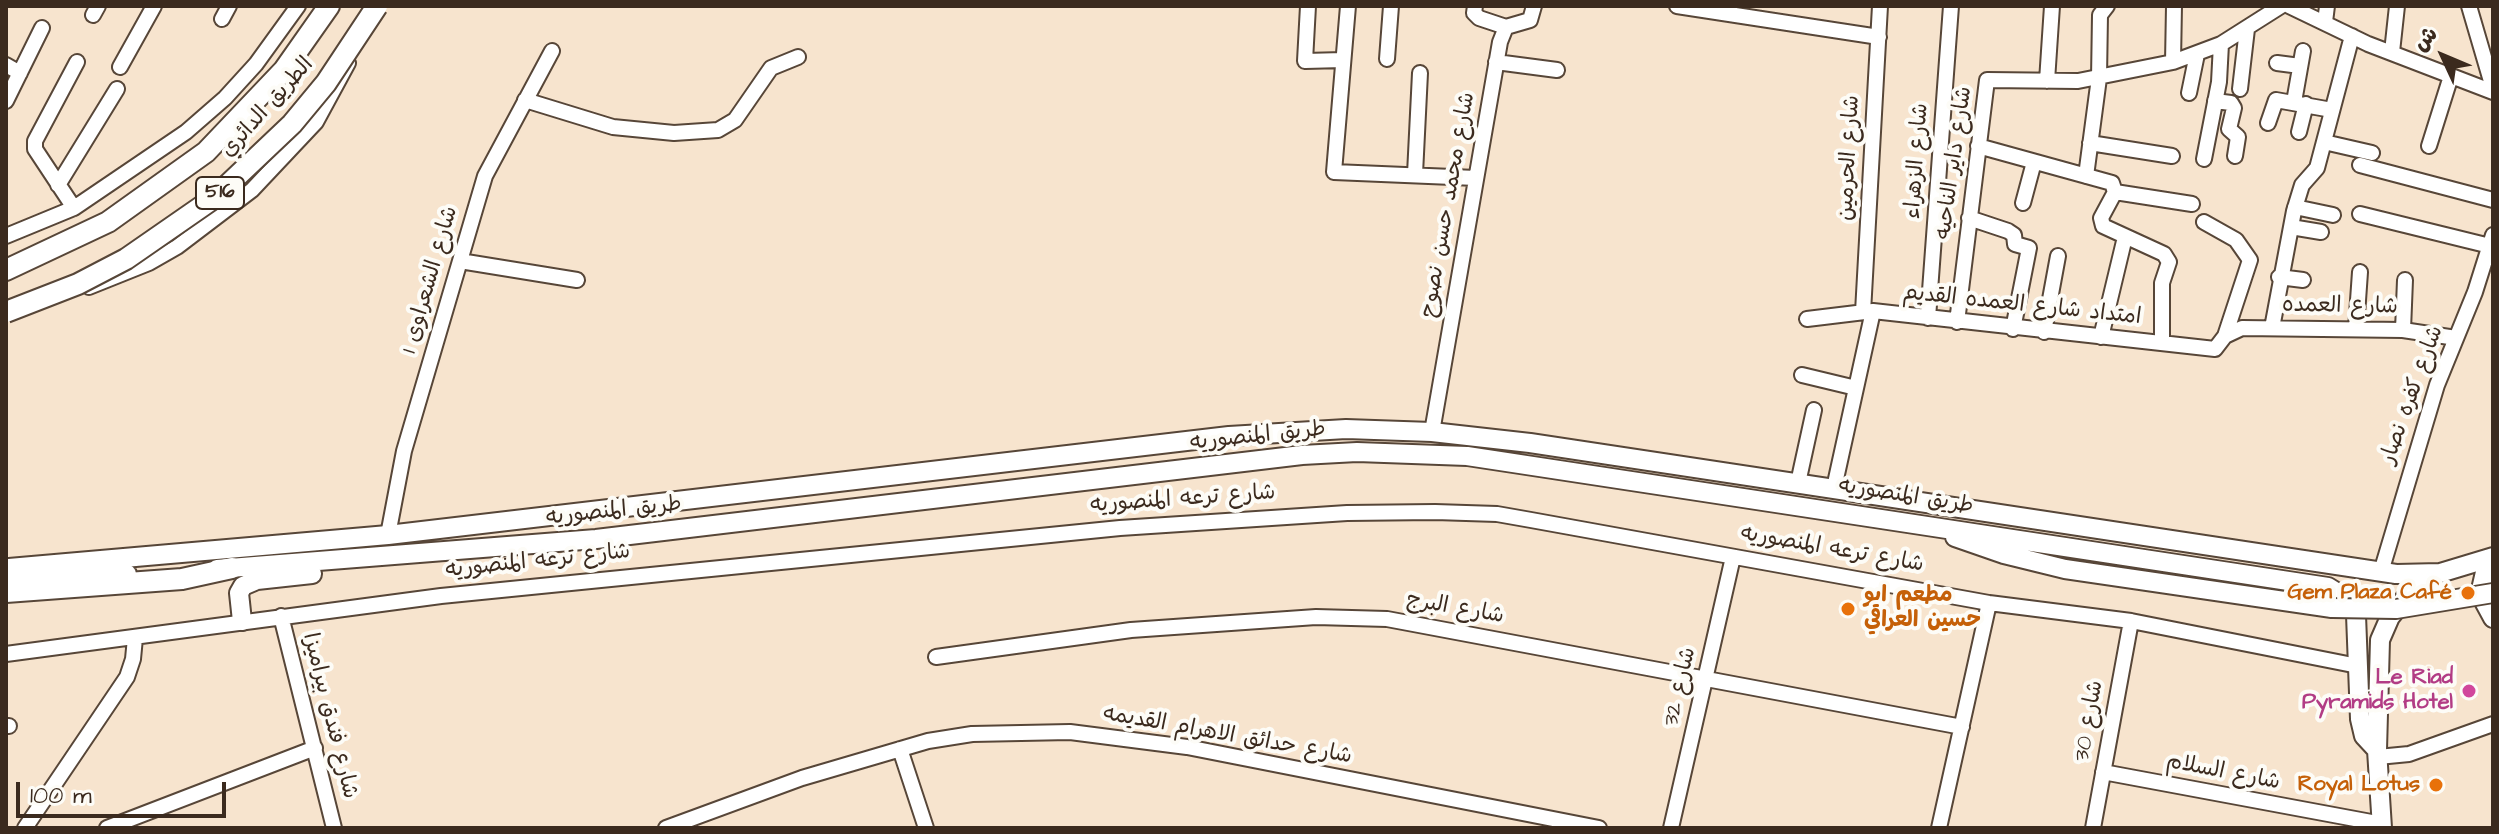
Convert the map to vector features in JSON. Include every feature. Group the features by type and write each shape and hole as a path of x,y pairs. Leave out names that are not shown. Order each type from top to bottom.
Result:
{"highway":[{"name":"الطريق الدائري","path":"6,270 108,222 206,152 284,70 329,6"},
{"name":"الطريق الدائري","path":"6,314 78,284 126,259 214,198 254,163 318,93 377,6"},
{"path":"6,592 182,579 232,568"}],"main road":[{"name":"طريق المنصوريه","path":"6,568 388,535 1268,432 1346,429 1432,432 1834,488 2381,572 2424,575 2490,558"},
{"name":"طريق المنصوريه","path":"6,580 232,568 596,539 1302,455 1412,453 1522,463 2328,587 2342,594 2353,607 2360,719 2364,736 2377,754"},
{"path":"929,472 932,499"},
{"path":"1927,525 2004,554 2065,569 2332,608 2396,609 2493,593"},
{"path":"2490,558 2480,594 2493,618"},
{"path":"242,621 239,593 250,582 318,573 360,559"},
{"path":"2382,826 2377,754 2380,640 2390,617 2424,575"}],"street":[{"path":"120,67 154,6"},
{"path":"6,236 74,208 145,162 225,98 256,64 298,6"},
{"path":"6,314 149,263 204,229 252,190 316,122 340,81 371,6"},
{"path":"1308,6 1305,61 1343,60"},
{"path":"1348,6 1334,172 1476,178"},
{"path":"1387,59 1391,6"},
{"path":"1475,6 1474,13 1479,18 1506,27 1530,20 1534,6"},
{"path":"1677,6 1879,37"},
{"name":"شارع الحرمين","path":"1868,312 1880,6"},
{"name":"شارع الزهراء","path":"1928,318 1951,6"},
{"path":"2047,81 2052,6"},
{"path":"2086,176 2099,78 2100,15 2107,6"},
{"path":"2173,62 2174,6"},
{"name":"شارع داير الناحيه","path":"1957,322 1987,80 2099,78 2173,62 2221,44 2281,6"},
{"path":"2289,6 2352,36 2493,90"},
{"path":"2325,22 2327,6"},
{"path":"2392,52 2397,6"},
{"path":"2469,6 2493,90"},
{"name":"شارع محمد حسن نصوح","path":"1432,432 1496,62 1506,27"},
{"path":"6,101 42,28"},
{"path":"2240,89 2247,29"},
{"path":"2272,328 2279,277 2295,207 2304,181 2317,168 2352,36"},
{"path":"2204,159 2215,101 2221,44"},
{"name":"شارع الشعراوى 1","path":"388,535 404,451 485,176 552,51"},
{"path":"2299,132 2303,51"},
{"path":"2189,93 2197,54"},
{"path":"525,100 613,127 674,133 718,130 735,120 771,68 798,57"},
{"path":"74,208 37,156 35,141 77,62"},
{"path":"1496,62 1557,70"},
{"path":"2277,63 2300,66"},
{"path":"6,65 20,73"},
{"path":"1415,174 1420,73"},
{"path":"2429,146 2451,76"},
{"path":"58,185 117,89"},
{"path":"2268,123 2276,100 2332,110"},
{"path":"2215,101 2231,103 2234,108 2229,129 2238,137 2235,156"},
{"path":"2324,142 2372,153"},
{"path":"2090,143 2172,156"},
{"path":"1978,146 2112,183 2115,192 2101,218 2108,230 2164,254 2169,262 2162,283 2162,343"},
{"path":"2023,203 2034,162"},
{"path":"2360,165 2493,200"},
{"path":"2115,192 2192,204"},
{"path":"2295,207 2333,215"},
{"path":"2360,214 2491,240"},
{"path":"1969,218 2012,233 2015,244 2029,248 2013,329"},
{"path":"2204,222 2236,240 2250,260 2225,336"},
{"path":"2291,227 2321,232"},
{"path":"2101,337 2125,237"},
{"name":"شارع كفره نصار","path":"2381,572 2414,454 2491,240"},
{"path":"2044,332 2058,256"},
{"path":"460,261 577,280"},
{"path":"2356,329 2360,272"},
{"path":"2279,277 2303,280"},
{"path":"2403,330 2405,280"},
{"path":"1834,488 1856,388 1868,312"},
{"name":"امتداد شارع العمده القديم","path":"1807,319 1868,312 2215,349 2225,336"},
{"name":"شارع العمده","path":"2225,336 2242,328 2272,328 2403,330 2456,338"},
{"path":"1802,375 1856,388"},
{"path":"1798,483 1814,410"},
{"name":"شارع ترعه المنصوريه","path":"6,654 281,616 1120,528 1347,513 1497,514 1989,603 2131,621 2358,666"},
{"name":"شارع 32","path":"1671,828 1733,557"},
{"path":"1939,828 1989,603"},
{"name":"شارع فندق بيراميزا","path":"281,616 334,828"},
{"name":"شارع البرج","path":"936,657 1131,630 1342,616 1429,625 1962,727"},
{"name":"شارع 30","path":"2093,828 2131,621"},
{"path":"25,828 127,677 135,638"},
{"path":"2377,754 2409,754 2493,724"},
{"name":"شارع حدائق الاهرام القديمه","path":"666,828 802,778 900,749 972,734 1070,732 1129,737 1599,828"},
{"path":"107,828 315,748"},
{"path":"900,749 926,828"},
{"name":"شارع السلام","path":"2103,772 2382,826"}],"place":[{"name":"Gem Plaza Café","path":"2468,593"},
{"name":"مطعم ابو حسين العراقي","path":"1848,609"},
{"name":"Le Riad Pyramids Hotel","path":"2469,691"},
{"name":"Royal Lotus","path":"2436,785"}]}
